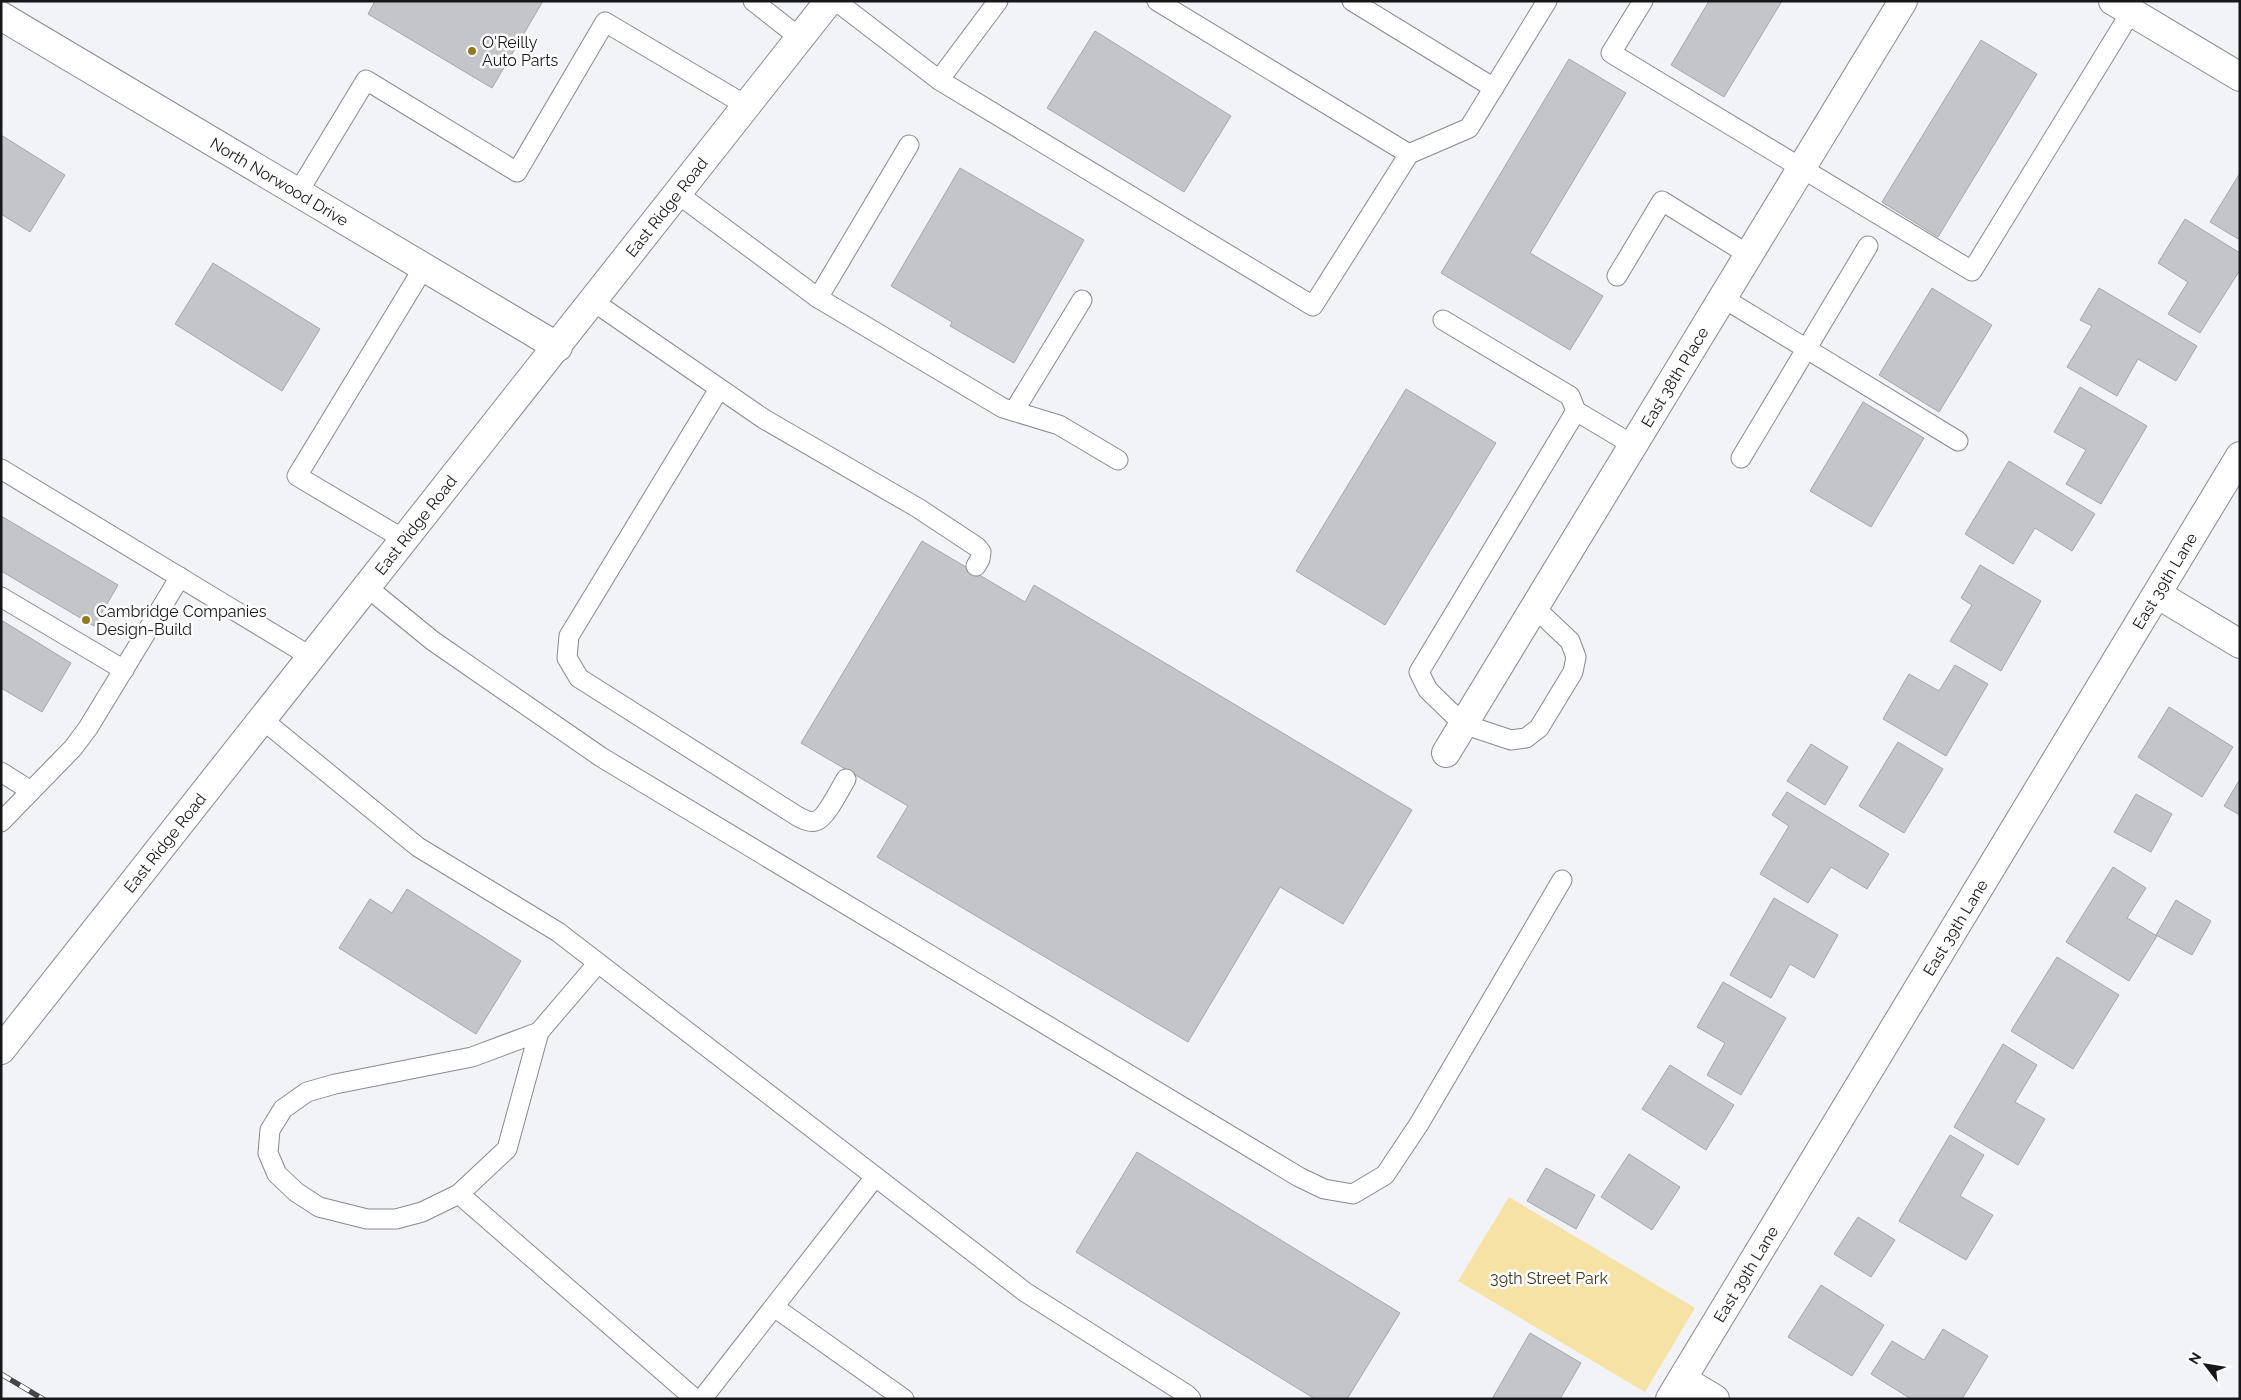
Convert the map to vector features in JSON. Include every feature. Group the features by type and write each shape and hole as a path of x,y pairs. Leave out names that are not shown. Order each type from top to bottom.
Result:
{"street":[{"name":"East Ridge Road","path":"1,1050 313,658 830,1"},
{"name":"East 38th Place","path":"1446,753 1903,1"},
{"path":"2122,7 2240,77"},
{"name":"North Norwood Drive","path":"1,16 297,194 558,347"},
{"name":"East 39th Lane","path":"1676,1389 2240,456"},
{"path":"2157,594 2240,644"},
{"path":"1676,1389 1715,1399"}],"lane":[{"path":"753,1 800,38"},
{"path":"836,1 939,80 1313,306 1409,154 1469,128 1547,1"},
{"path":"939,80 998,1"},
{"path":"1157,1 1409,154"},
{"path":"1352,1 1494,88"},
{"path":"1643,1 1611,53 1972,271 2122,7"},
{"path":"297,194 366,80 517,172 605,22 747,106"},
{"path":"818,298 909,144"},
{"path":"678,194 818,298 1003,408 1059,425 1118,460"},
{"path":"1617,276 1662,201 1749,255"},
{"path":"1740,458 1868,246"},
{"path":"405,540 297,476 424,267"},
{"path":"1723,298 1958,441"},
{"path":"1014,411 1082,300"},
{"path":"594,302 764,419 918,508 978,547 980,560 976,566"},
{"path":"1443,320 1570,396 1576,411 1633,445"},
{"path":"719,389 569,636 567,658 579,678 796,816 807,821 815,821 823,817 846,779"},
{"path":"1535,608 1570,641 1576,657 1573,672 1539,728 1526,738 1510,740 1464,724 1428,690 1420,672 1576,411"},
{"path":"1,469 313,658"},
{"path":"1,822 73,748 88,728 180,577"},
{"path":"368,588 433,640 601,757 1291,1172 1324,1189 1353,1194 1385,1176 1419,1124 1562,880"},
{"path":"1,597 124,670"},
{"path":"264,720 418,847 558,932 1025,1292 1191,1399"},
{"path":"1,772 32,790"},
{"path":"538,1032 472,1057 335,1084 307,1092 283,1109 270,1130 268,1153 277,1174 296,1192 320,1207 367,1219 396,1219 422,1212 459,1194 507,1149 538,1032 598,963"},
{"path":"702,1399 875,1177"},
{"path":"459,1194 695,1399"},
{"path":"774,1307 904,1399"}],"green space":[{"name":"39th Street Park","path":"1509,1197 1695,1308 1645,1392 1458,1281"}],"building":[{"name":"O'Reilly Auto Parts","path":"375,1 543,1 492,88 368,14"},
{"path":"1709,1 1782,1 1724,97 1671,65"},
{"path":"1095,31 1231,116 1184,192 1047,108"},
{"path":"1981,40 2037,74 1938,237 1882,202"},
{"path":"1569,59 1626,93 1530,253 1603,296 1570,350 1441,273"},
{"path":"1,135 65,175 30,232 1,214"},
{"path":"960,168 1084,240 1014,363 950,326 952,322 891,286"},
{"path":"2240,173 2240,240 2210,222"},
{"path":"2185,219 2240,253 2240,270 2200,333 2168,314 2188,282 2158,263"},
{"path":"213,263 320,329 282,391 175,324"},
{"path":"1932,288 1992,325 1939,412 1879,375"},
{"path":"2099,288 2197,346 2176,381 2138,359 2117,396 2067,367 2092,326 2080,320"},
{"path":"2080,387 2147,426 2101,504 2066,484 2086,450 2054,432"},
{"path":"1406,389 1496,443 1385,625 1296,571"},
{"path":"1863,402 1924,438 1871,527 1810,491"},
{"path":"2009,461 2095,514 2072,551 2035,528 2013,564 1965,534"},
{"path":"1,516 118,585 94,626 1,571"},
{"path":"922,541 1025,602 1034,585 1412,810 1343,924 1280,887 1188,1042 877,857 908,806 801,743"},
{"path":"1980,565 2041,601 2001,671 1950,641 1972,605 1961,598"},
{"path":"1,620 71,663 42,712 1,688"},
{"path":"1955,665 1988,684 1946,756 1883,719 1909,674 1939,691"},
{"path":"2169,707 2233,747 2202,797 2138,757"},
{"path":"1898,742 1943,769 1904,833 1859,806"},
{"path":"1811,744 1848,767 1825,805 1787,781"},
{"path":"2240,779 2240,815 2224,806"},
{"path":"1787,792 1889,854 1867,889 1831,867 1808,903 1760,874 1789,826 1772,815"},
{"path":"2136,794 2172,814 2151,852 2114,832"},
{"path":"2113,867 2146,888 2127,918 2157,936 2129,981 2066,942"},
{"path":"407,889 521,961 476,1034 339,948 370,899 392,913"},
{"path":"1774,898 1838,935 1814,978 1790,964 1771,998 1730,975"},
{"path":"2176,900 2211,921 2192,955 2156,935"},
{"path":"2057,957 2119,995 2073,1069 2011,1031"},
{"path":"1723,982 1786,1018 1741,1095 1707,1075 1725,1043 1697,1027"},
{"path":"2003,1044 2037,1065 2015,1102 2045,1119 2018,1165 1954,1127"},
{"path":"1670,1065 1734,1105 1706,1150 1642,1109"},
{"path":"1950,1135 1984,1155 1960,1196 1993,1215 1966,1260 1899,1221"},
{"path":"1137,1152 1400,1313 1347,1399 1315,1399 1076,1252"},
{"path":"1629,1154 1680,1187 1652,1230 1601,1197"},
{"path":"1546,1168 1595,1195 1576,1229 1527,1201"},
{"path":"1858,1217 1895,1240 1871,1277 1834,1254"},
{"path":"1821,1285 1884,1325 1852,1376 1788,1337"},
{"path":"1943,1329 1988,1356 1962,1399 1911,1399 1871,1374 1892,1341 1924,1360"},
{"path":"1530,1333 1581,1363 1560,1399 1492,1399"}],"railway":[{"path":"1,1374 43,1399"}],"place":[{"name":"O'Reilly Auto Parts","path":"472,51"},
{"name":"Cambridge Companies Design-Build","path":"86,620"}]}
